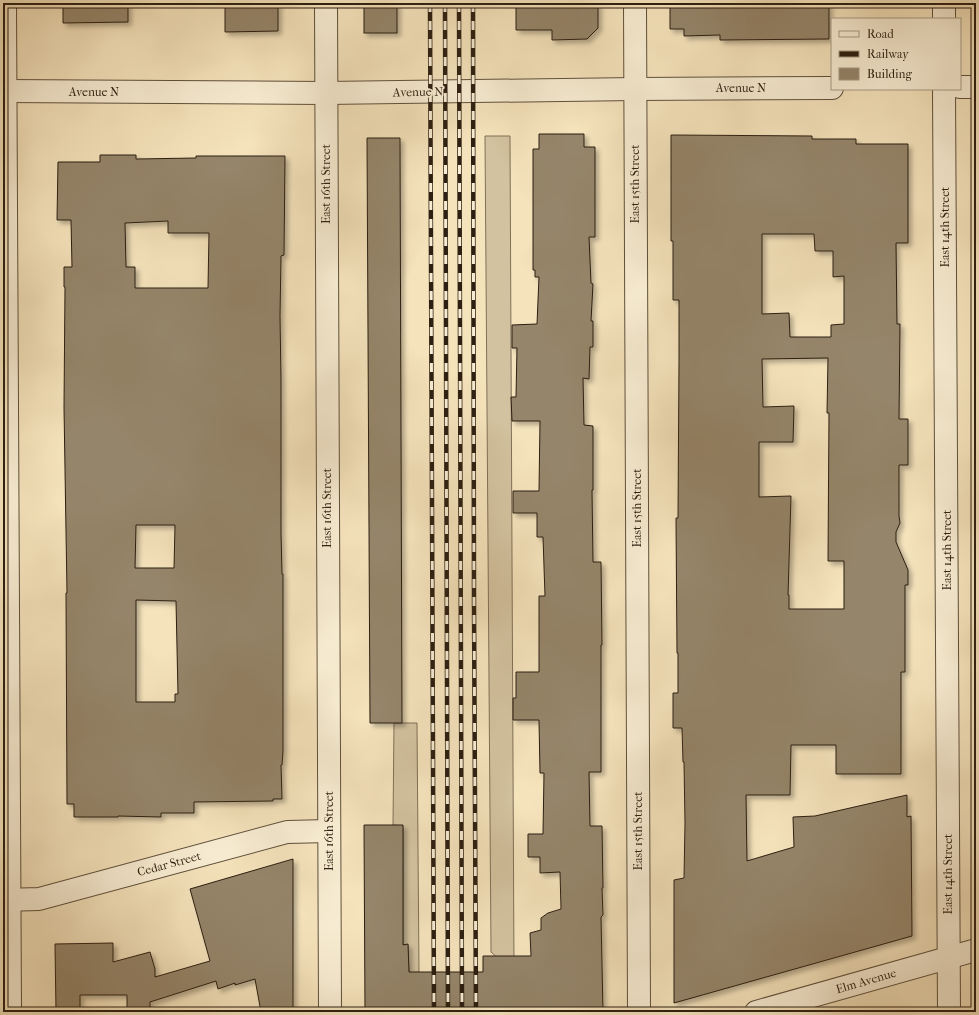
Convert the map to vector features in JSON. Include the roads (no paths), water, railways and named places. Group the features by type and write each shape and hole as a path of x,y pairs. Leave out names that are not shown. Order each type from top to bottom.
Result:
{"street":[{"path":"5,3 6,900 10,1012"},
{"name":"East 16th Street","path":"326,3 330,1012"},
{"name":"East 15th Street","path":"635,3 638,1012"},
{"path":"944,3 944,18"},
{"path":"961,87 976,87"},
{"name":"Avenue N","path":"4,91 326,93 831,88"},
{"name":"East 14th Street","path":"944,90 949,1012"},
{"name":"Cedar Street","path":"6,900 39,899 288,832 329,831"},
{"name":"Elm Avenue","path":"756,1012 976,950"}],"railway":[{"path":"430,3 434,1012"},
{"path":"445,3 448,1012"},
{"path":"459,3 462,1012"},
{"path":"473,3 476,1012"}]}
